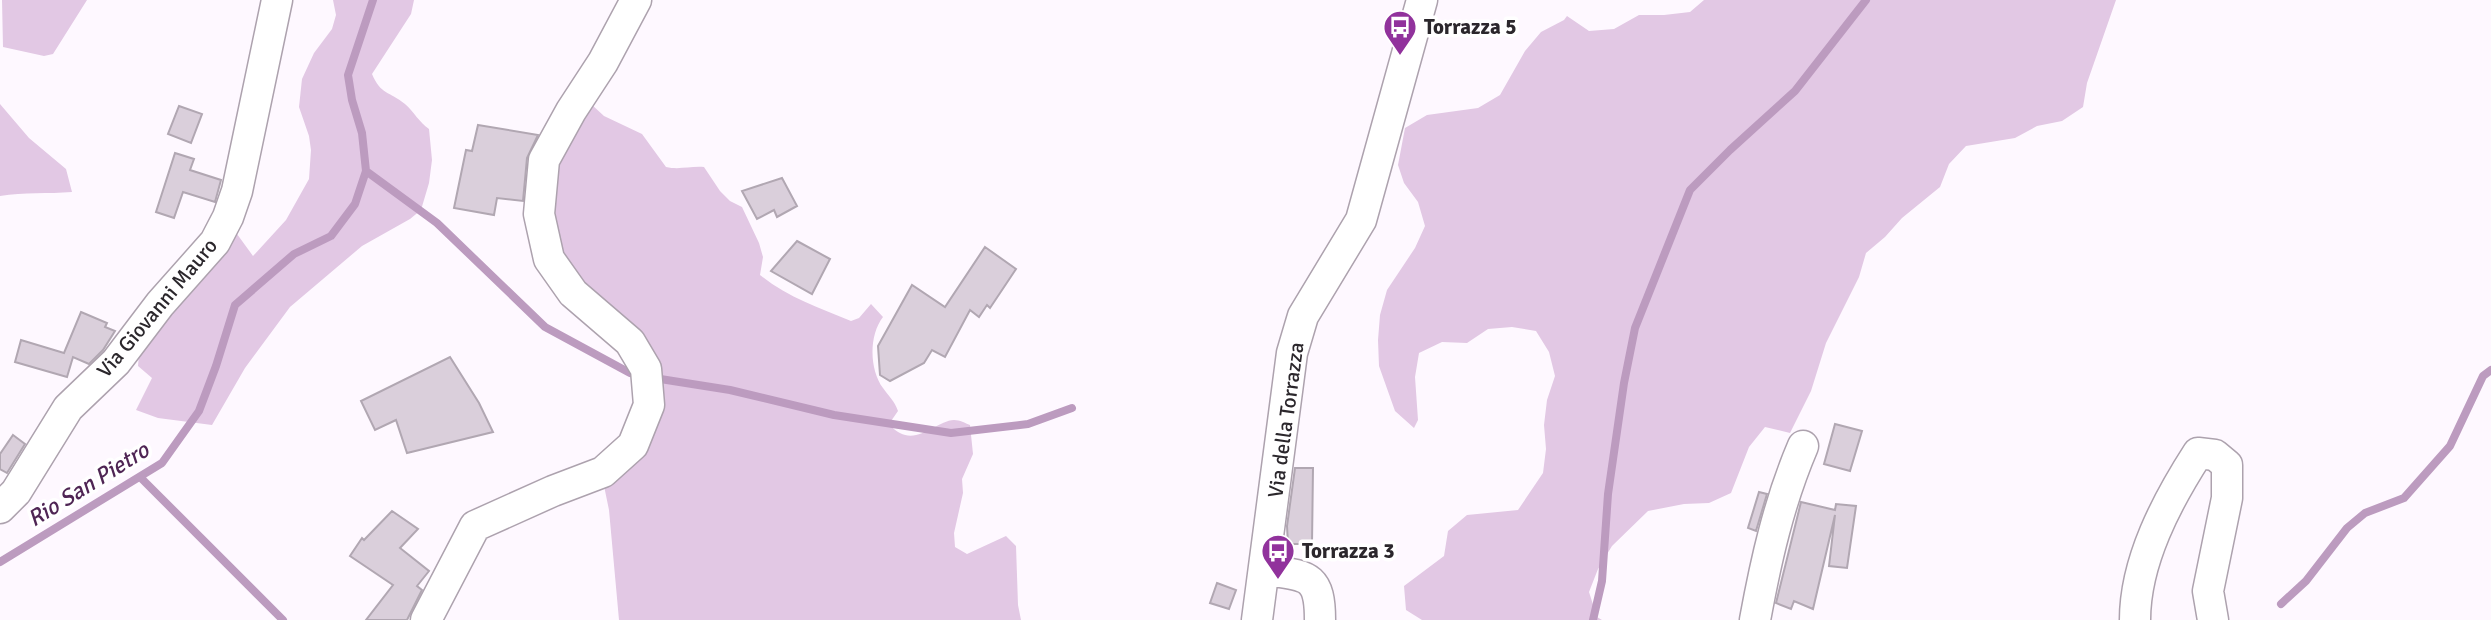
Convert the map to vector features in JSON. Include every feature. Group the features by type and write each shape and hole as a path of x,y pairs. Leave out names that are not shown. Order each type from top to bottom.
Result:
{"street":[{"name":"Via Giovanni Mauro","path":"0,508 16,492 68,408 116,362 160,304 215,242 237,191 277,0"},
{"path":"426,620 475,526 603,472 633,445 649,405 646,369 636,351 630,342 573,293 549,259 539,214 544,160 571,111 603,62 636,0"},
{"name":"Via della Torrazza","path":"1257,620 1292,353 1303,316 1361,220 1422,0"},
{"path":"1755,620 1769,546 1792,471 1803,446"},
{"path":"2135,620 2141,573 2162,518 2198,453 2215,455 2227,465 2227,498 2208,591 2213,620"},
{"path":"1265,570 1302,575 1314,583 1320,597 1320,620"}],"shaded area":[{"path":"2,0 87,0 53,54 44,56 3,47"},
{"path":"333,0 414,0 411,14 372,74 382,89 405,104 429,129 432,160 421,210 362,246 290,307 245,368 212,425 158,418 136,410 152,378 138,366 139,354 237,220 237,234 253,256 286,220 309,179 311,150 299,107 302,79 314,53 332,29 336,15"},
{"path":"1704,0 2116,0 2087,83 2083,107 2062,121 2037,126 2015,138 1966,146 1949,164 1940,187 1902,218 1866,253 1859,277 1826,343 1811,391 1790,433 1765,427 1749,447 1731,493 1709,503 1684,504 1648,511 1612,546 1598,569 1589,592 1597,617 1602,620 1422,620 1406,610 1404,586 1444,556 1448,531 1467,515 1518,510 1543,473 1547,400 1555,376 1549,352 1536,331 1512,327 1488,329 1467,343 1442,342 1419,353 1415,377 1418,420 1414,428 1395,411 1379,366 1380,315 1387,290 1415,248 1425,226 1418,202 1404,183 1398,165 1405,128 1427,115 1478,108 1500,95 1525,51 1541,32 1567,16 1589,31 1614,29 1639,15 1690,12"},
{"path":"0,104 29,138 66,169 72,192 0,196"},
{"path":"591,104 604,116 642,134 666,167 704,167 720,191 730,201 742,207 763,257 760,275 770,283 851,321 859,318 871,304 883,317 875,333 872,352 878,380 898,411 889,424 906,435 923,433 954,420 970,425 973,454 962,479 963,493 954,533 955,547 967,554 1006,536 1016,546 1021,620 619,620 609,510 603,481 663,405 580,293 545,212 566,132"}],"building":[{"path":"179,106 202,114 191,143 168,134"},
{"path":"478,125 538,135 527,158 523,201 497,198 494,215 454,208 466,150 472,151"},
{"path":"175,153 194,159 190,170 221,180 215,202 183,192 174,218 156,212"},
{"path":"782,178 797,206 777,217 774,210 757,219 742,191"},
{"path":"797,241 830,259 812,294 771,271"},
{"path":"985,247 1016,269 990,308 987,305 979,317 970,310 945,357 932,350 924,363 890,381 880,375 878,346 912,285 945,307"},
{"path":"81,312 107,323 105,327 115,331 103,350 89,364 73,357 67,377 15,362 21,340 64,353"},
{"path":"450,357 479,403 493,432 407,453 396,420 375,430 361,401"},
{"path":"1835,424 1862,431 1850,471 1824,464"},
{"path":"13,435 25,444 7,473 0,469 0,454"},
{"path":"1295,468 1313,468 1312,544 1288,544 1287,526"},
{"path":"1759,492 1767,494 1756,531 1748,528"},
{"path":"1801,502 1835,510 1836,504 1856,506 1847,568 1829,566 1835,515 1813,609 1794,601 1791,609 1776,603"},
{"path":"392,511 418,529 400,548 429,571 417,586 422,590 407,620 366,620 393,585 350,556 362,538 364,540"},
{"path":"1217,583 1236,590 1229,609 1210,603"}],"waterway":[{"name":"Rio San Pietro","path":"0,562 162,463 199,411 235,305 294,254 331,236 355,204 366,171 362,133 348,75 373,0"},
{"path":"1593,620 1602,581 1608,494 1635,328 1690,190 1795,91 1866,0"},
{"path":"366,171 437,223 545,327 630,373 641,375"},
{"path":"2281,604 2306,581 2347,528 2365,513 2404,498 2450,446 2483,376 2491,370"},
{"path":"654,378 730,390 834,415 951,433 1028,424 1072,408"},
{"path":"140,477 283,620"}],"place":[{"name":"Torrazza 5","path":"1400,57"},
{"name":"Torrazza 3","path":"1278,581"}]}
